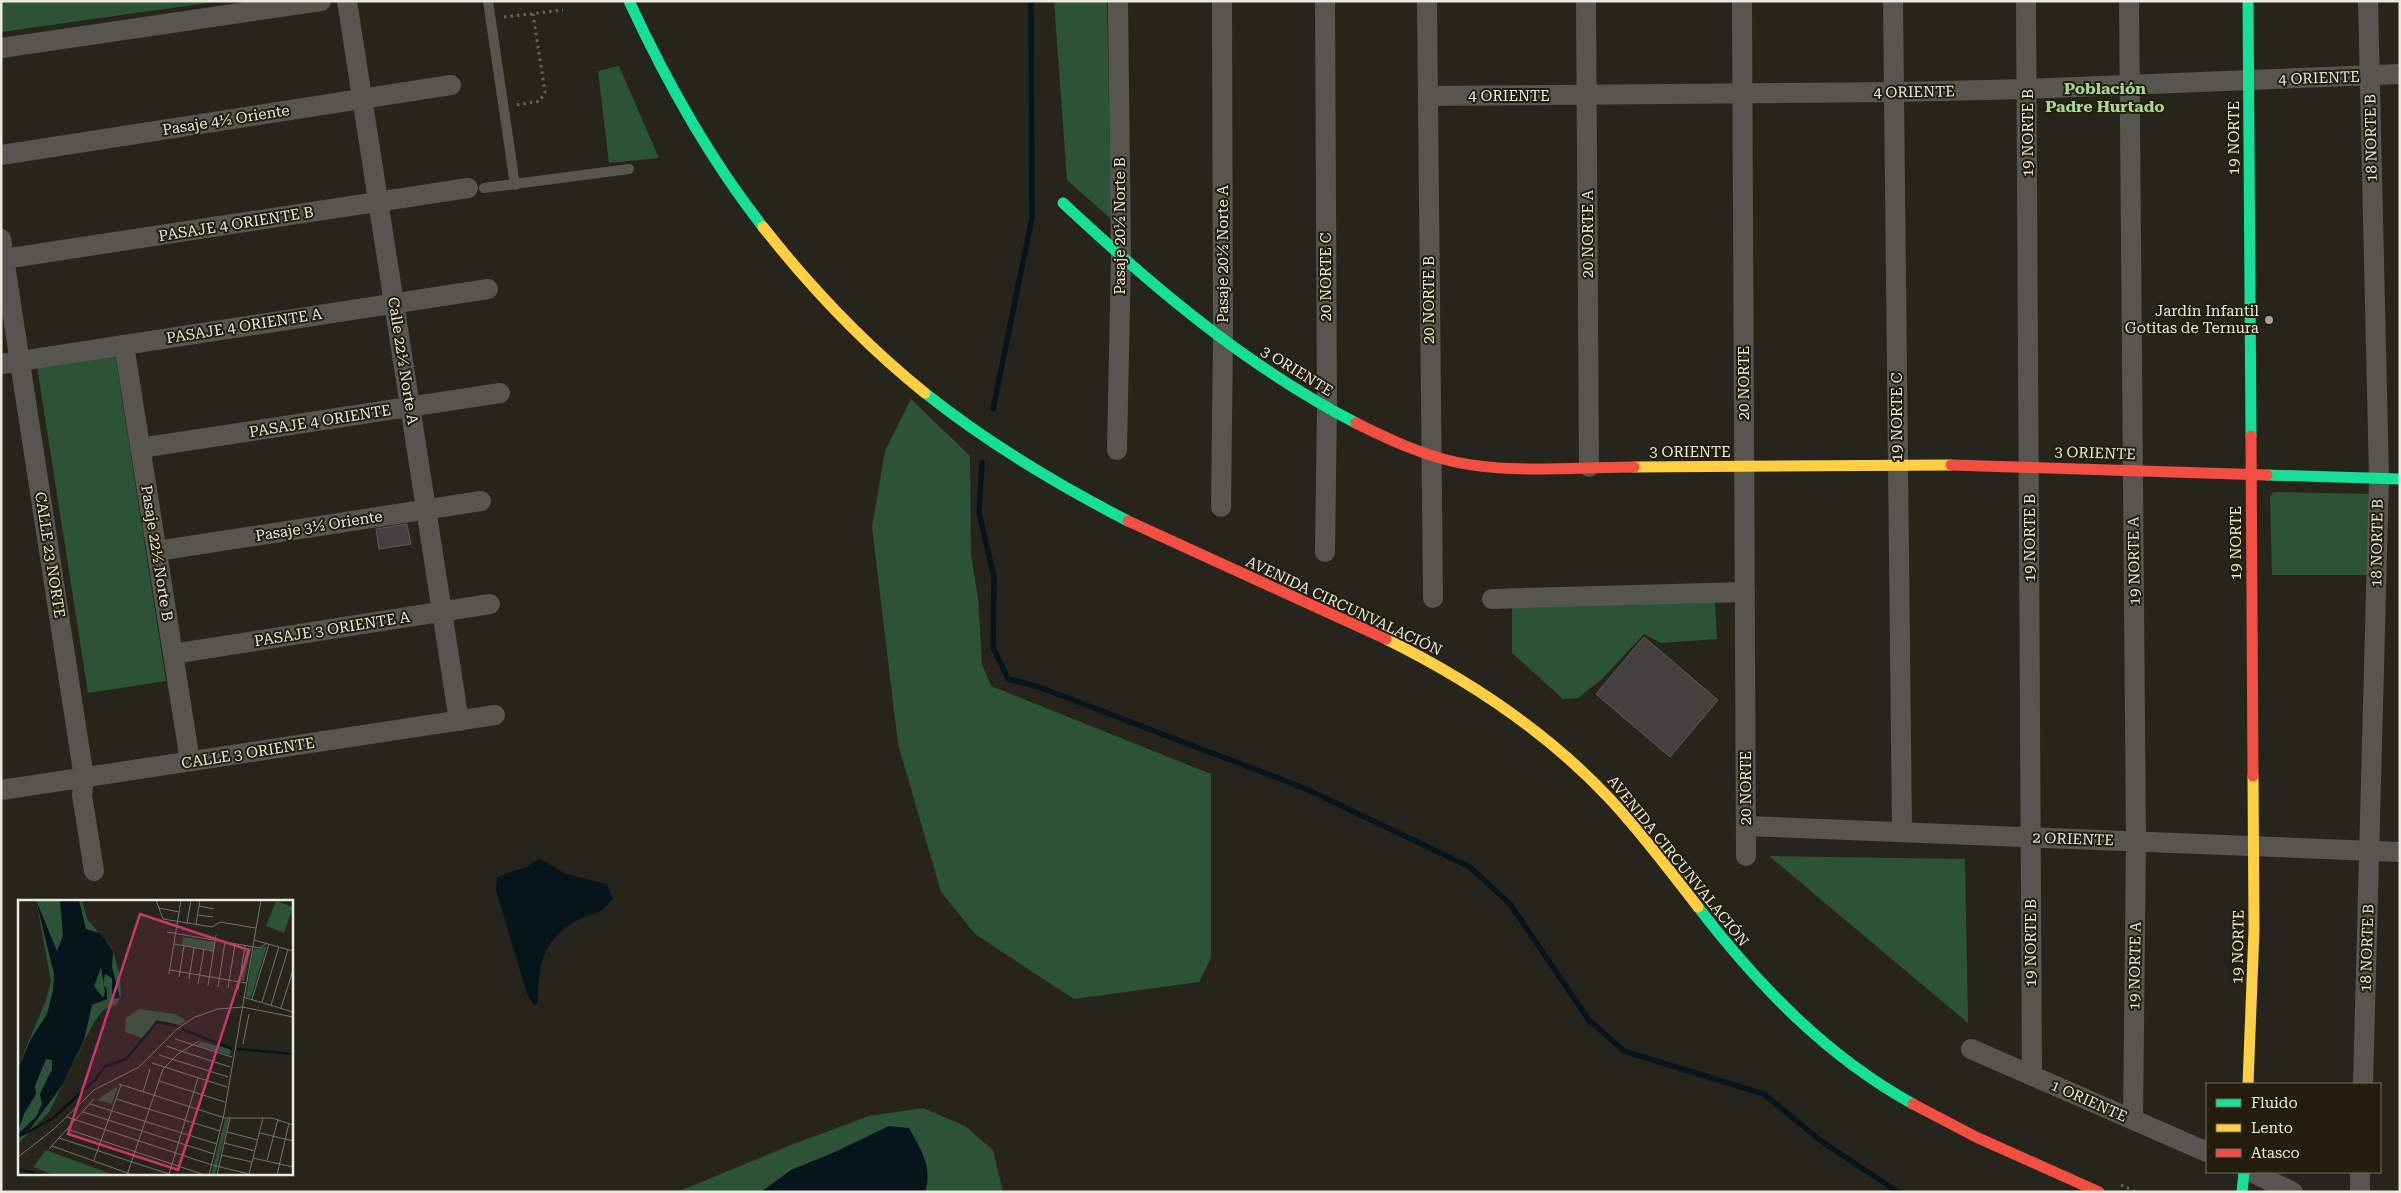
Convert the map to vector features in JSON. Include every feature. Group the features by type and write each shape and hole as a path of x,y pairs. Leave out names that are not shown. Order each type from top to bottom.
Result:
{"street":[{"path":"1,48 321,1"},
{"name":"Calle 22½ Norte A","path":"346,1 459,720"},
{"name":"AVENIDA CIRCUNVALACIÓN","path":"629,1 648,44 685,115 710,155 755,217 813,286 910,380 989,440 1019,460 1089,500 1198,555 1422,657 1483,692 1532,727 1595,783 1623,814 1739,959 1781,1004 1829,1048 1878,1083 1931,1114 2099,1192"},
{"name":"Pasaje 20½ Norte B","path":"1117,450 1121,257 1118,1"},
{"name":"Pasaje 20½ Norte A","path":"1221,507 1224,340 1222,1"},
{"name":"20 NORTE C","path":"1325,1 1327,408 1325,552"},
{"name":"20 NORTE B","path":"1427,1 1430,456 1433,598"},
{"name":"20 NORTE A","path":"1586,1 1589,467"},
{"name":"20 NORTE","path":"1742,1 1746,856"},
{"name":"19 NORTE C","path":"1893,1 1902,832"},
{"name":"19 NORTE B","path":"2026,1 2028,89 2032,1076"},
{"name":"19 NORTE A","path":"2129,1 2136,841 2134,1120"},
{"name":"19 NORTE","path":"2248,1 2254,930 2248,1083"},
{"name":"18 NORTE B","path":"2363,1083 2379,478 2368,1"},
{"name":"4 ORIENTE","path":"1428,96 1587,96 2028,89 2400,74"},
{"name":"Pasaje 4½ Oriente","path":"1,155 451,85"},
{"name":"PASAJE 4 ORIENTE B","path":"4,259 476,188"},
{"name":"3 ORIENTE","path":"1063,203 1121,257 1224,340 1295,389 1364,428 1430,456 1481,466 1744,467 1897,464 2030,466 2400,479"},
{"name":"CALLE 23 NORTE","path":"1,239 11,362 84,778 82,795 94,871"},
{"name":"PASAJE 4 ORIENTE A","path":"11,362 488,289"},
{"name":"Pasaje 22½ Norte B","path":"124,345 190,761"},
{"name":"PASAJE 4 ORIENTE","path":"140,448 500,393"},
{"name":"Pasaje 3½ Oriente","path":"156,551 481,501"},
{"path":"1492,599 1745,592"},
{"name":"PASAJE 3 ORIENTE A","path":"173,654 490,604"},
{"name":"CALLE 3 ORIENTE","path":"1,790 495,715"},
{"name":"2 ORIENTE","path":"1746,826 2400,852"},
{"name":"1 ORIENTE","path":"1971,1049 2206,1152"},
{"path":"2242,1192 2244,1173"},
{"path":"2253,1173 2293,1192"},
{"path":"2360,1173 2360,1192"}],"lane":[{"path":"488,1 515,185"},
{"path":"476,188 515,185 629,168"}],"path":[{"path":"491,19 563,10"},
{"path":"504,108 540,101 544,92 533,14"}],"green space":[{"path":"1,1 221,1 1,32"},
{"path":"1054,1 1107,1 1111,219 1067,180"},
{"path":"619,66 659,158 609,163 598,71"},
{"path":"115,354 166,681 88,693 37,366"},
{"path":"911,399 970,456 971,555 978,598 982,664 991,686 1211,774 1211,958 1199,982 1074,999 975,934 941,892 898,744 872,527 885,451"},
{"path":"2274,492 2371,494 2369,575 2272,575 2270,496"},
{"path":"1715,602 1717,639 1661,643 1644,634 1602,679 1578,698 1563,699 1512,653 1512,608"},
{"path":"1769,856 1965,859 1968,1023"},
{"path":"923,1108 965,1126 993,1150 1003,1192 677,1192 791,1145 869,1116"}],"shaded area":[{"path":"539,858 566,874 607,884 613,898 599,912 582,918 565,928 549,946 541,966 538,1003 534,1005 527,994 496,890 497,877 529,866"},
{"path":"889,1126 909,1128 918,1144 927,1167 928,1175 925,1192 761,1192 791,1170 835,1152"}],"building":[{"path":"407,524 411,544 379,549 376,529"},
{"path":"1644,637 1718,700 1670,757 1596,694"}],"waterway":[{"path":"993,409 1032,218 1031,1"},
{"path":"982,462 979,513 994,577 993,647 1008,679 1036,686 1304,788 1470,867 1510,904 1589,1020 1624,1051 1764,1094 1821,1141 1898,1192"}],"traffic: fast":[{"path":"629,1 689,118 724,173 763,227"},
{"path":"2248,1 2251,436"},
{"path":"1063,203 1131,265 1202,323 1276,376 1356,423"},
{"path":"925,393 973,429 1023,462 1128,521"},
{"path":"2267,475 2400,479"},
{"path":"1698,907 1745,964 1795,1017 1851,1064 1913,1104"},
{"path":"2242,1192 2244,1173"}],"traffic: slow":[{"path":"763,227 800,272 839,314 881,355 925,393"},
{"path":"1634,467 1951,465"},
{"path":"1386,639 1476,689 1505,708 1559,750 1621,811 1698,907"},
{"path":"2248,1083 2254,930 2253,776"}],"traffic: jam":[{"path":"1356,423 1392,440 1442,459 1476,466 1521,469 1634,467"},
{"path":"2251,436 2253,776"},
{"path":"1951,465 2267,475"},
{"path":"1128,521 1386,639"},
{"path":"1913,1104 1976,1137 2099,1192"}],"place":[{"name":"Jardín Infantil Gotitas de Ternura","path":"2269,320"}],"district":[{"name":"Población Padre Hurtado","path":"2105,97"}]}
